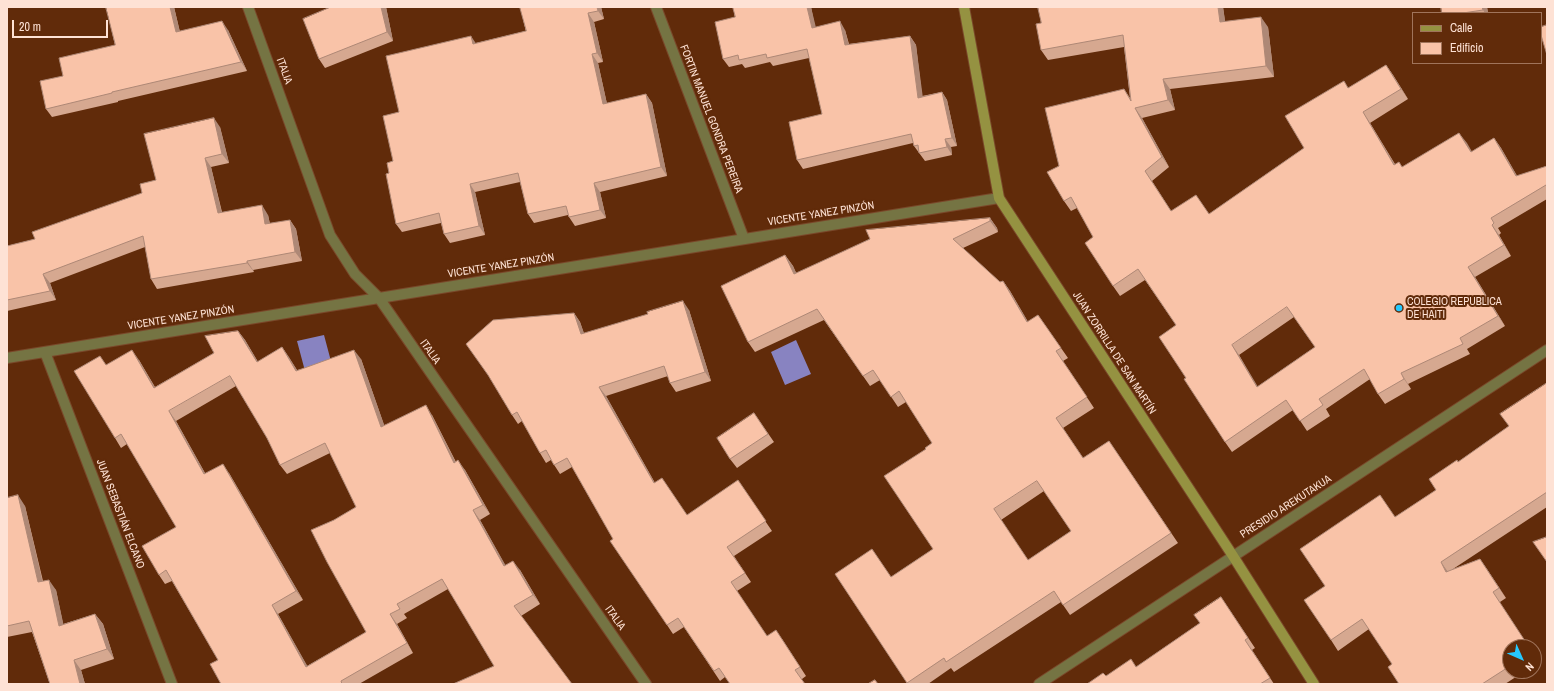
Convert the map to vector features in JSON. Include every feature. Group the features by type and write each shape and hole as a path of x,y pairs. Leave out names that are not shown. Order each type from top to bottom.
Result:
{"street":[{"name":"ITALIA","path":"248,7 330,235 355,274 379,298 646,684"},
{"name":"FORTIN MANUEL GONDRA PEREIRA","path":"656,7 744,239"},
{"name":"JUAN ZORRILLA DE SAN MARTÍN","path":"964,7 999,198 1233,556 1314,684"},
{"name":"VICENTE YANEZ PINZÓN","path":"7,358 999,198"},
{"name":"PRESIDIO AREKUTAKUA","path":"1039,684 1547,350"},
{"name":"JUAN SEBASTIÁN ELCANO","path":"44,352 172,684"}],"shaded area":[{"path":"324,335 332,365 305,371 297,341"},
{"path":"796,340 811,374 785,385 771,352"}],"building":[{"path":"106,7 170,7 176,32 222,21 241,62 46,109 40,81 63,76 59,58 115,45"},
{"path":"331,7 381,7 387,32 319,59 303,19"},
{"path":"520,7 597,7 598,11 588,13 597,53 592,54 603,104 646,94 661,167 594,183 600,210 569,217 566,206 528,214 518,173 470,184 479,226 444,234 439,213 396,224 386,174 389,173 387,163 393,161 383,116 399,112 386,56 471,36 473,44 526,31"},
{"path":"733,7 807,7 812,28 840,21 845,45 910,36 918,98 942,92 952,138 945,139 947,147 919,153 918,145 914,146 911,134 797,160 789,122 822,114 807,49 767,58 766,54 739,60 738,55 723,59 715,22 735,17"},
{"path":"1038,7 1218,7 1220,22 1261,17 1266,66 1163,79 1168,100 1135,108 1162,157 1145,171 1171,211 1196,195 1209,214 1304,148 1285,116 1344,81 1348,88 1386,65 1401,89 1363,112 1394,165 1399,162 1402,167 1459,133 1471,152 1494,138 1516,176 1547,166 1547,188 1546,185 1491,218 1494,223 1492,225 1504,245 1468,267 1498,316 1460,338 1463,344 1401,373 1404,379 1378,394 1364,369 1319,399 1323,405 1300,421 1286,400 1225,442 1159,337 1176,325 1138,269 1113,286 1085,243 1093,237 1071,197 1064,201 1047,172 1059,166 1045,108 1124,89 1131,101 1123,35 1041,50 1036,24 1041,23","holes":["1287,307 1315,347 1257,387 1232,345"]},
{"path":"1441,7 1482,7 1483,10 1470,12 1442,12"},
{"path":"1547,25 1547,55 1542,38 1542,27"},
{"path":"214,118 222,154 205,158 218,213 262,205 265,224 290,220 295,252 247,261 247,263 151,279 143,236 43,274 50,291 7,300 7,246 35,239 32,232 142,193 140,184 156,180 144,134"},
{"path":"990,218 990,221 953,239 1000,282 1003,281 1027,322 1038,315 1061,348 1056,351 1087,397 1056,418 1083,458 1109,441 1171,533 1063,605 1054,591 946,662 944,658 907,683 835,574 872,549 891,577 933,549 884,476 926,449 925,448 932,443 899,391 891,397 873,370 863,376 817,309 748,342 721,286 785,255 794,274 870,239 866,230","holes":["1037,481 1071,531 1028,560 994,509"]},
{"path":"683,301 705,372 670,383 664,366 599,387 654,483 662,478 687,515 738,480 766,521 727,547 745,573 731,582 767,636 776,630 800,667 795,670 805,684 730,684 719,668 714,671 678,618 667,625 610,541 613,539 567,458 554,465 546,450 540,453 517,412 512,415 488,375 466,344 493,320 574,313 581,334 648,314 647,312"},
{"path":"238,331 257,362 282,347 296,371 354,350 381,427 426,405 454,463 458,460 483,505 473,510 504,566 513,561 533,595 514,606 572,684 453,684 494,666 442,579 397,604 400,609 390,614 407,643 341,681 342,684 221,684 210,664 218,660 166,570 159,575 142,546 176,527 121,434 115,438 74,371 100,356 106,365 132,350 154,388 214,353 205,336","holes":["230,376 267,438 280,465 325,443 356,507 334,520 311,530 366,632 306,667 272,605 296,591 223,464 204,474 169,411"]},
{"path":"1547,383 1547,492 1441,562 1446,572 1480,559 1499,588 1493,592 1524,639 1502,639 1502,671 1482,684 1399,684 1388,667 1392,664 1362,619 1331,640 1304,600 1325,586 1300,549 1380,495 1395,517 1436,490 1429,479 1457,460 1458,462 1509,426 1500,414"},
{"path":"754,413 768,434 730,459 717,438"},
{"path":"18,495 38,582 49,580 59,626 95,614 107,649 74,660 80,684 50,684 29,621 7,626 7,498"},
{"path":"1547,537 1547,562 1533,542"},
{"path":"1221,597 1248,638 1245,640 1270,678 1260,684 1087,684 1103,673 1106,676 1131,659 1136,667 1200,623 1194,615"},
{"path":"875,680 878,684 868,684"}],"place":[{"name":"COLEGIO REPUBLICA DE HAITI","path":"1399,308"}]}
